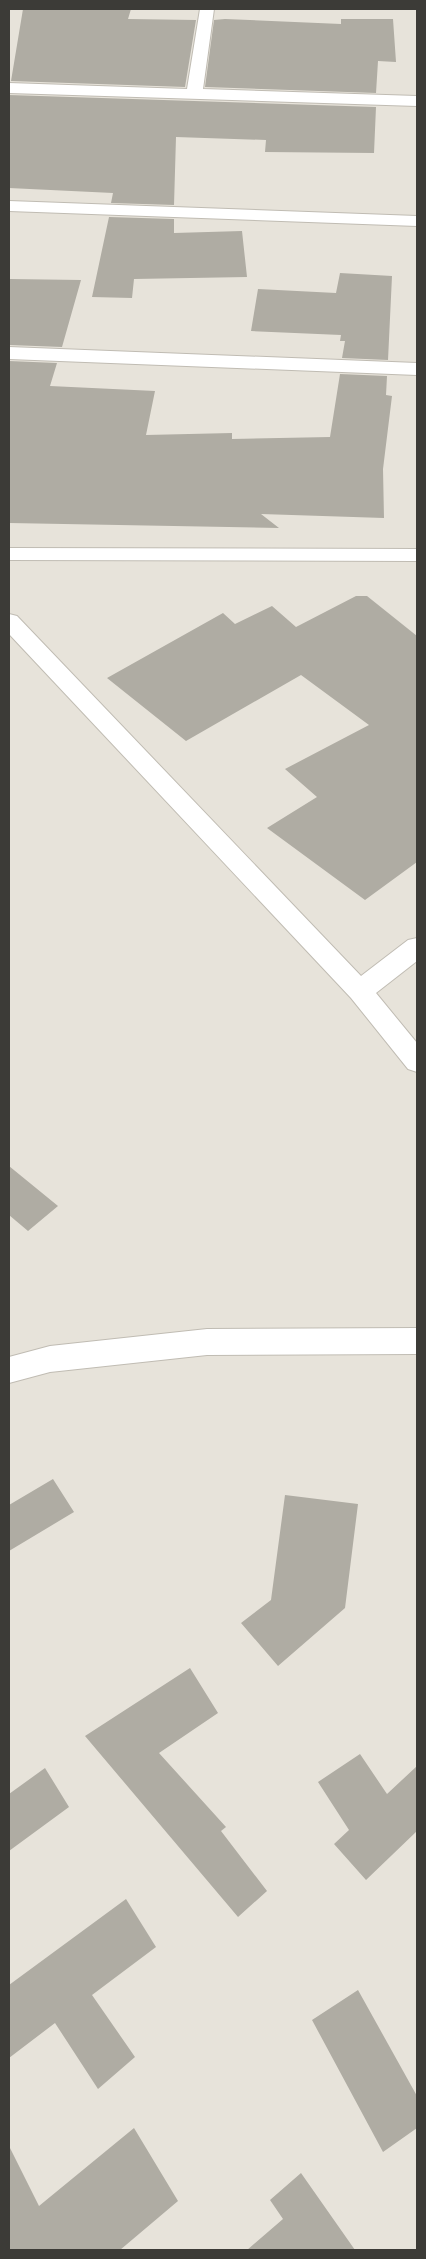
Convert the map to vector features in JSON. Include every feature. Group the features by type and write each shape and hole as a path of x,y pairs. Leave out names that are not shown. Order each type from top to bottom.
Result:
{"street":[{"path":"194,94 207,9"},
{"path":"9,88 417,101"},
{"path":"9,206 417,221"},
{"path":"9,353 417,369"},
{"path":"9,554 417,556"},
{"path":"9,621 360,991 417,1062"},
{"path":"360,991 417,947"},
{"path":"9,1370 50,1359 207,1342 417,1341"}],"building":[{"path":"23,9 131,9 128,19 196,20 185,87 11,81"},
{"path":"341,19 393,19 396,62 378,61 376,93 205,87 214,20 341,24"},
{"path":"9,95 376,107 374,153 265,152 266,140 176,137 174,205 111,203 113,193 9,188"},
{"path":"109,217 174,219 174,233 242,231 247,277 134,279 132,298 92,297"},
{"path":"340,273 392,276 388,360 342,358 345,341 340,341 341,335 251,331 258,289 336,293"},
{"path":"9,279 81,280 62,347 9,345"},
{"path":"9,361 57,363 50,386 155,391 146,435 232,433 232,439 330,437 340,374 387,376 386,395 392,396 383,469 384,518 261,514 279,528 9,523"},
{"path":"356,596 367,596 417,636 417,862 365,900 267,828 317,797 285,769 369,725 301,675 186,741 107,678 223,613 235,624 272,606 296,627"},
{"path":"9,1166 58,1206 28,1231 9,1215"},
{"path":"53,1479 74,1512 9,1551 9,1505"},
{"path":"285,1495 358,1504 345,1608 278,1666 241,1623 271,1600"},
{"path":"190,1668 218,1713 159,1753 226,1827 221,1831 267,1891 238,1917 85,1736"},
{"path":"360,1754 387,1794 417,1766 417,1831 366,1880 334,1844 349,1830 318,1782"},
{"path":"45,1768 69,1807 9,1851 9,1794"},
{"path":"126,1899 156,1947 92,1995 135,2057 98,2089 55,2023 9,2058 9,1985"},
{"path":"358,1990 417,2096 417,2128 383,2152 312,2020"},
{"path":"134,2128 178,2201 120,2250 9,2250 9,2146 39,2206"},
{"path":"301,2173 355,2250 247,2250 283,2219 270,2200"}]}
